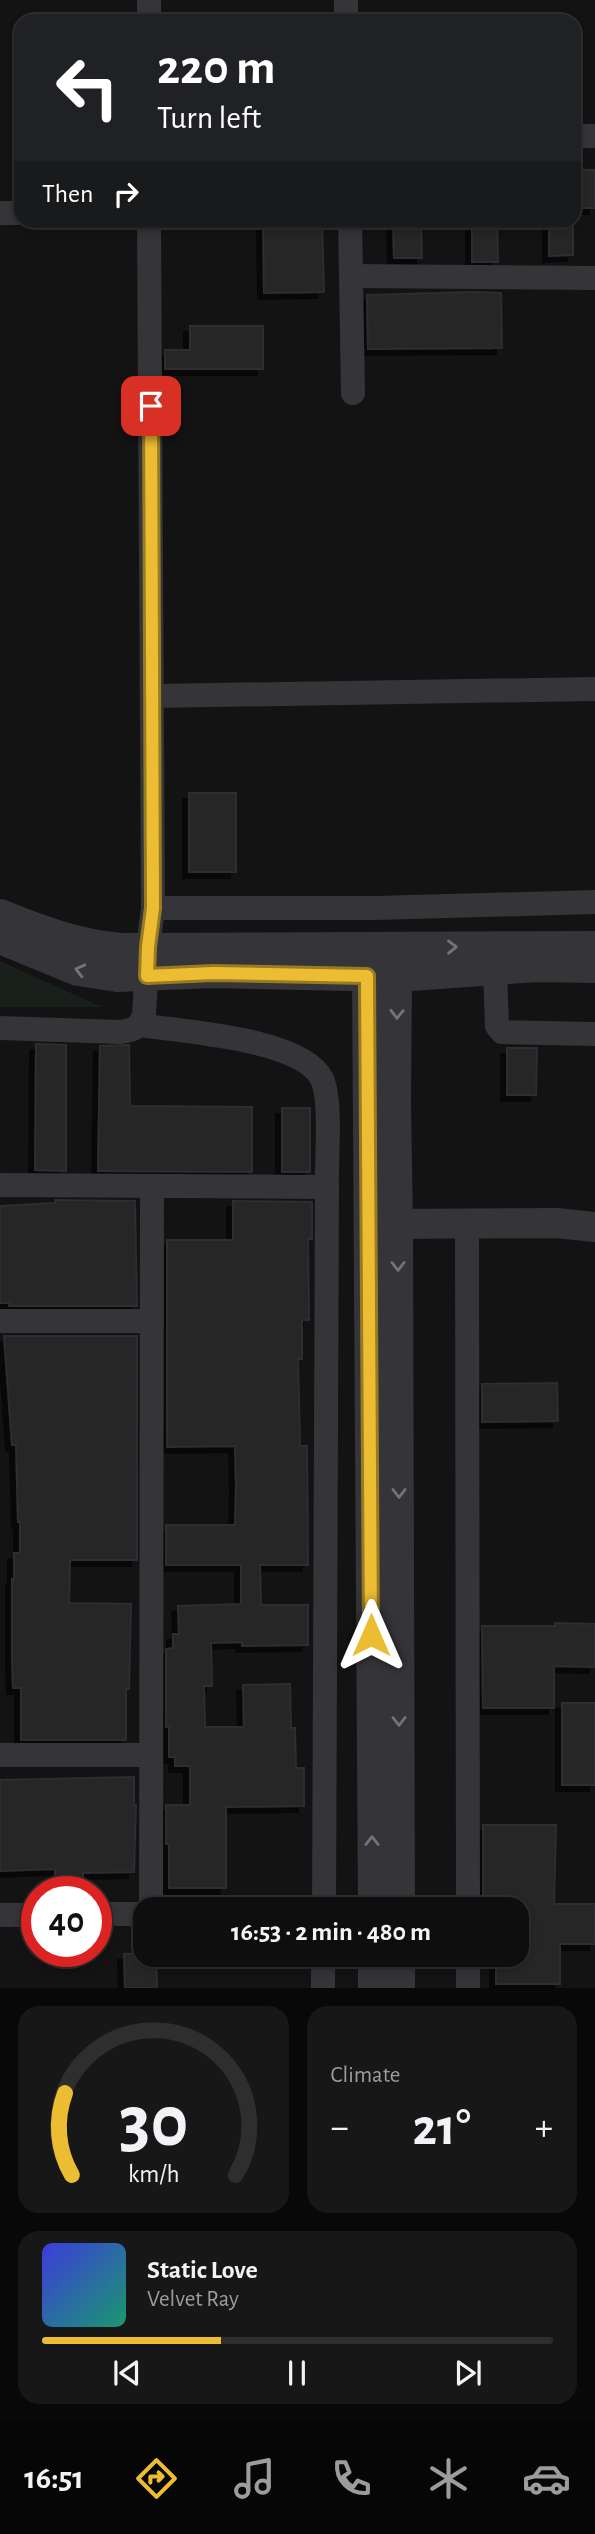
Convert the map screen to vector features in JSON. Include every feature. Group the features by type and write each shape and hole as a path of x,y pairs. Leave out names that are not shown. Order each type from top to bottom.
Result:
{"street":[{"path":"0,1028 120,1032 133,1030 140,1025 144,1015 153,908 149,228"},
{"path":"350,228 353,393"},
{"path":"351,276 595,278"},
{"path":"153,696 595,689"},
{"path":"153,908 376,908 595,902"},
{"path":"0,914 84,944 120,948 148,962 213,973 397,977 537,967 595,968"},
{"path":"0,939 78,971 117,977 148,962 384,948 595,946"},
{"path":"373,1897 367,976 384,948"},
{"path":"384,948 397,977 400,1897"},
{"path":"495,970 497,1026 502,1032 595,1034"},
{"path":"140,1025 243,1040 289,1052 309,1063 322,1080 326,1107 327,1187 324,1897"},
{"path":"0,1185 327,1187"},
{"path":"151,1897 152,1187"},
{"path":"368,1224 557,1223 595,1227"},
{"path":"467,1224 468,1897"},
{"path":"0,1321 152,1321"},
{"path":"0,1732 0,1755 151,1755"},
{"path":"112,1914 133,1914"},
{"path":"0,1915 21,1915"},
{"path":"323,1967 323,1988"},
{"path":"373,1967 373,1988"},
{"path":"400,1967 400,1988"},
{"path":"468,1967 468,1988"}],"shaded area":[{"path":"0,961 102,1007 0,1007"}],"building":[{"path":"581,170 595,170 595,208 581,208"},
{"path":"263,228 322,228 324,292 264,293"},
{"path":"393,228 421,228 422,258 394,258"},
{"path":"472,228 497,228 498,262 472,262"},
{"path":"549,228 573,228 573,255 549,256"},
{"path":"501,293 502,348 368,349 367,295"},
{"path":"190,326 263,326 263,369 165,369 165,350 190,350"},
{"path":"189,793 236,793 236,872 189,872"},
{"path":"36,1044 66,1045 66,1171 35,1170"},
{"path":"129,1045 130,1106 252,1107 252,1172 98,1171 100,1046"},
{"path":"507,1048 537,1048 536,1095 507,1095"},
{"path":"282,1108 310,1108 310,1172 282,1172"},
{"path":"55,1200 135,1201 137,1306 9,1306 9,1303 0,1303 0,1206 55,1203"},
{"path":"233,1201 312,1202 312,1239 308,1239 309,1320 302,1320 302,1359 298,1359 300,1446 307,1446 308,1565 260,1565 261,1605 308,1605 308,1645 242,1646 242,1642 211,1643 212,1686 204,1686 205,1727 244,1727 243,1685 290,1684 291,1728 295,1728 296,1768 304,1768 304,1806 226,1807 226,1888 169,1888 166,1805 190,1805 190,1766 175,1766 175,1757 169,1757 169,1727 166,1727 166,1649 173,1648 173,1634 179,1634 178,1606 241,1604 241,1565 166,1565 166,1525 235,1525 236,1486 235,1446 167,1447 167,1240 233,1240"},
{"path":"4,1336 137,1336 137,1560 70,1560 69,1603 131,1604 126,1740 21,1740 21,1688 13,1688 12,1660 12,1579 14,1580 14,1553 20,1553 20,1522 16,1445 12,1445"},
{"path":"557,1383 558,1421 482,1422 482,1384"},
{"path":"555,1623 595,1624 595,1667 554,1666 554,1708 483,1708 482,1626 555,1626"},
{"path":"562,1703 595,1703 595,1785 562,1785"},
{"path":"134,1777 134,1872 55,1876 55,1869 0,1871 0,1780"},
{"path":"483,1825 556,1825 554,1904 595,1904 595,1944 560,1944 560,1984 496,1984 496,1967 529,1967 529,1897 483,1897"},
{"path":"124,1954 133,1954 133,1967 156,1967 157,1988 125,1988"}],"route":[{"path":"151,406 153,908 147,976 213,973 367,976 371,1635"}]}
